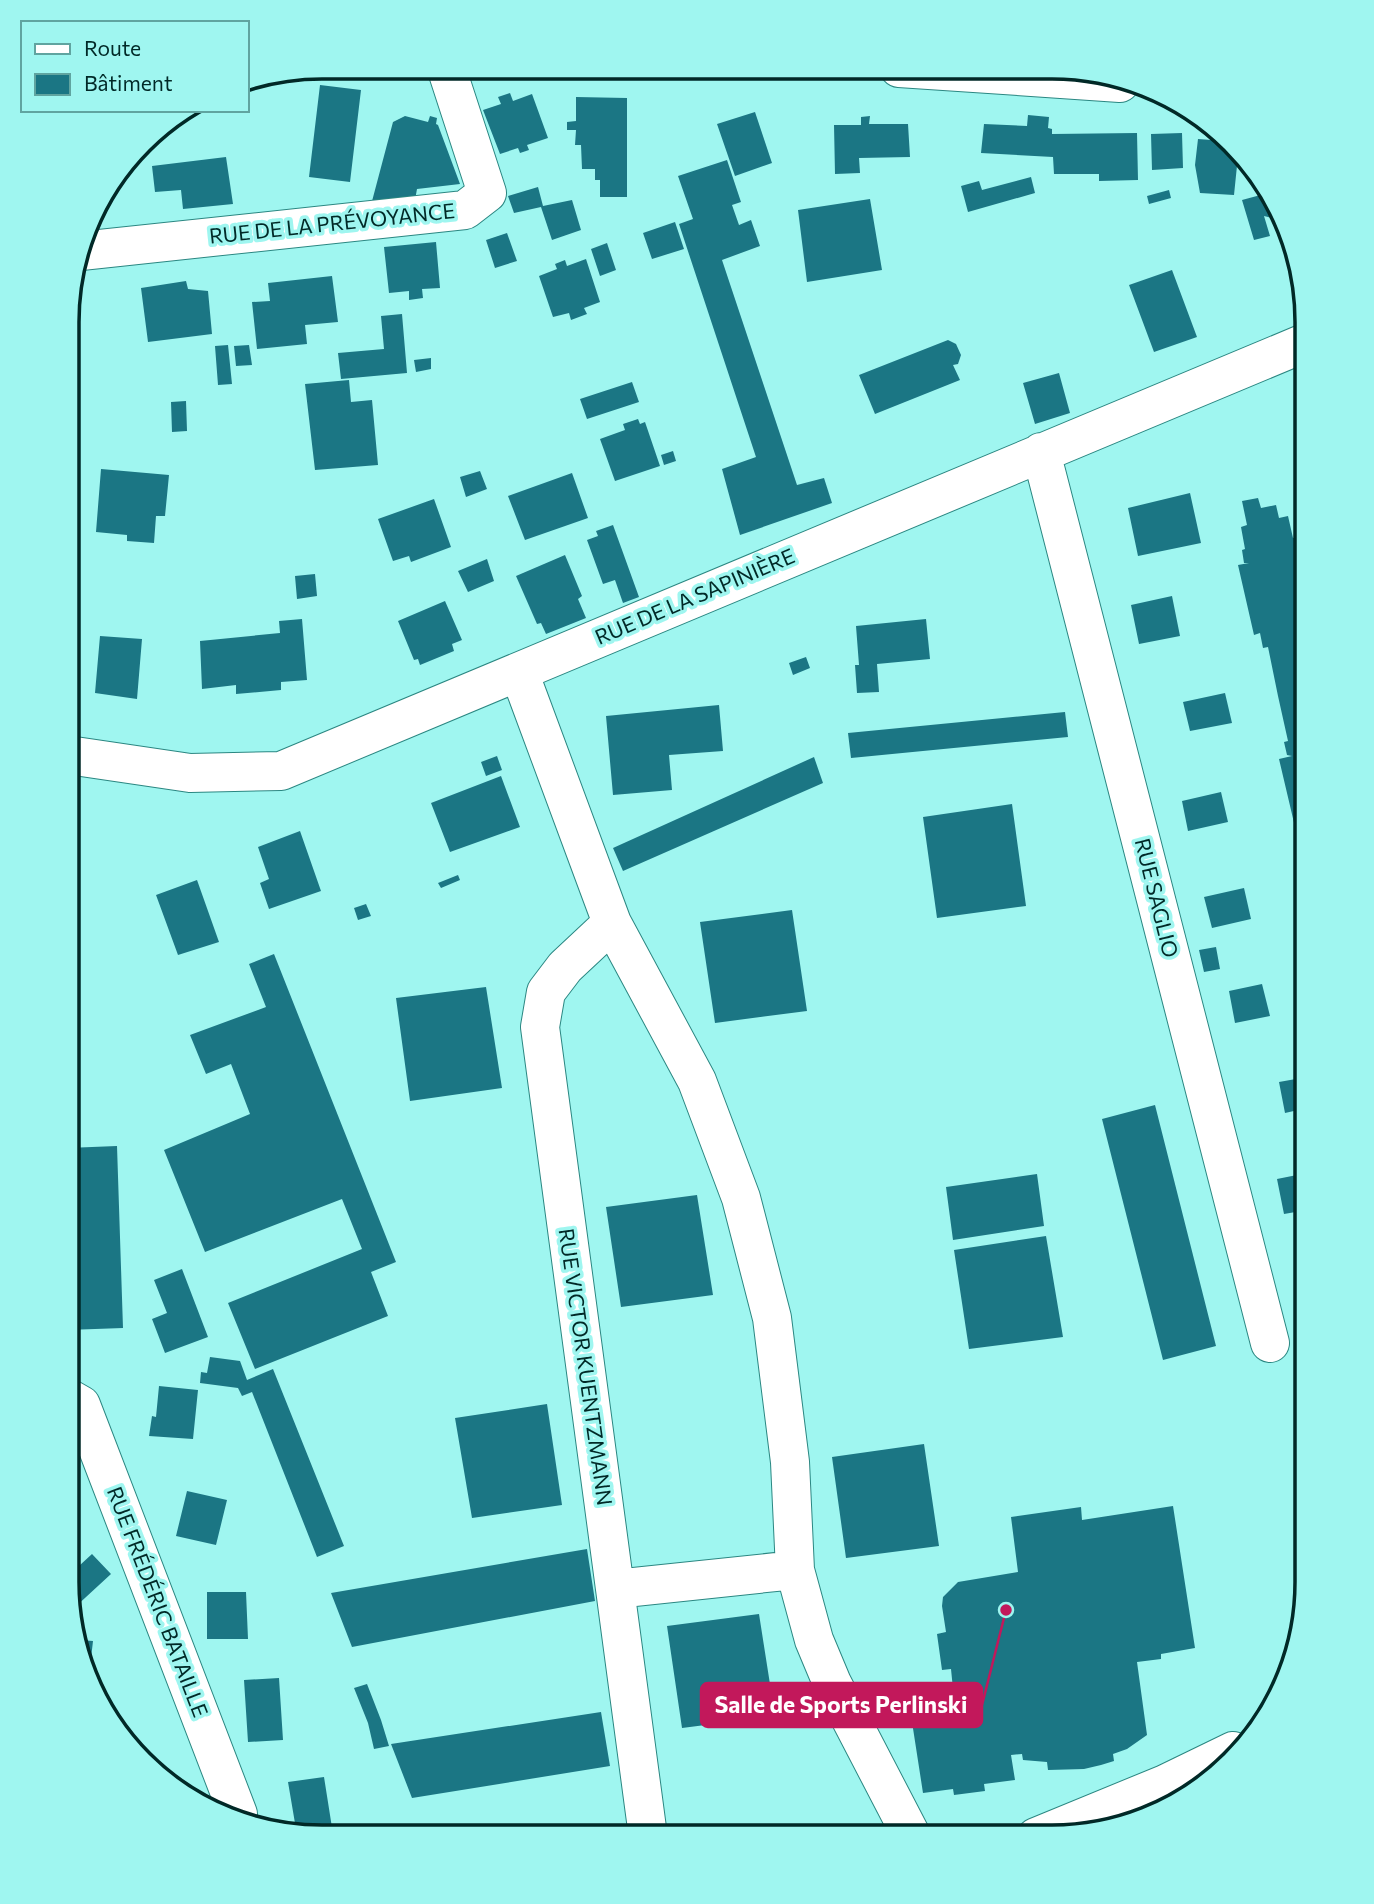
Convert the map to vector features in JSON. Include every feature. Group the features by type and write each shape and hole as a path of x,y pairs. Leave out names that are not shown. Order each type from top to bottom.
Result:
{"street":[{"name":"RUE DE LA PRÉVOYANCE","path":"90,250 465,210 487,193 450,79"},
{"name":"RUE DE LA SAPINIÈRE","path":"79,757 190,774 281,771 1295,347"},
{"name":"RUE SAGLIO","path":"1041,452 1270,1343"},
{"path":"519,672 612,923 697,1081 741,1198 772,1318 790,1462 795,1570 814,1640 832,1683 906,1825"},
{"name":"RUE VICTOR KUENTZMANN","path":"612,923 565,967 546,992 540,1027 647,1825"},
{"name":"RUE FRÉDÉRIC BATAILLE","path":"79,1404 236,1809"},
{"path":"615,1589 795,1570"},
{"path":"1070,1824 1165,1784 1219,1758"}],"building":[{"path":"320,85 361,90 350,182 309,177"},
{"path":"510,93 513,101 532,94 548,138 527,145 529,150 520,153 518,148 500,154 483,110 501,104 498,97"},
{"path":"576,97 627,98 627,197 600,197 600,180 595,180 595,169 582,169 581,145 575,145 576,130 567,130 567,122 576,121"},
{"path":"755,112 772,163 735,176 717,124"},
{"path":"1028,115 1049,117 1048,128 1052,129 1052,134 1137,133 1138,180 1099,181 1099,174 1054,174 1053,157 981,153 984,124 1027,126"},
{"path":"405,116 428,122 430,116 437,118 436,124 460,184 417,189 415,200 371,205 393,122"},
{"path":"870,116 869,124 908,124 910,157 859,158 860,173 835,174 834,125 861,125 861,117"},
{"path":"1182,133 1183,168 1152,170 1151,134"},
{"path":"1198,139 1213,140 1237,165 1234,195 1200,193 1195,165"},
{"path":"226,157 233,204 183,209 181,190 155,192 152,166"},
{"path":"727,160 741,202 732,205 739,225 751,220 760,246 722,260 797,485 824,478 832,503 740,535 722,469 756,457 679,224 693,219 678,176"},
{"path":"1031,177 1035,193 968,212 961,186 979,181 982,190"},
{"path":"538,187 543,206 572,200 581,230 552,240 541,207 514,213 508,196"},
{"path":"1169,190 1171,198 1149,204 1147,196"},
{"path":"1259,195 1272,218 1264,216 1270,236 1254,240 1242,200"},
{"path":"870,199 882,270 807,282 798,210"},
{"path":"675,222 684,249 652,259 643,233"},
{"path":"507,233 517,261 495,268 486,240"},
{"path":"436,242 440,288 422,289 423,298 409,300 409,291 389,293 384,247"},
{"path":"607,243 616,270 600,276 591,249"},
{"path":"586,259 600,302 584,308 587,314 571,320 569,313 553,317 539,276 557,269 555,264 565,260 567,266"},
{"path":"1172,270 1197,337 1154,352 1129,285"},
{"path":"332,276 338,322 305,325 307,344 257,349 252,302 270,301 268,283"},
{"path":"186,281 188,289 208,291 212,334 148,342 141,288"},
{"path":"402,314 407,373 341,379 338,353 384,349 381,316"},
{"path":"948,340 956,344 961,355 958,364 953,365 960,380 875,414 859,375"},
{"path":"228,345 232,384 218,385 215,346"},
{"path":"249,345 252,365 236,366 234,346"},
{"path":"431,358 431,369 416,372 414,360"},
{"path":"1059,373 1070,413 1035,424 1023,383"},
{"path":"349,380 351,402 372,400 378,465 315,470 305,384"},
{"path":"632,382 639,402 587,419 580,399"},
{"path":"186,401 187,431 172,432 171,402"},
{"path":"638,419 640,424 645,422 660,466 615,481 600,439 625,430 623,424"},
{"path":"673,451 676,461 664,465 661,455"},
{"path":"101,469 169,475 165,516 156,516 154,543 127,541 127,535 96,532"},
{"path":"480,471 487,489 466,497 460,477"},
{"path":"572,473 588,518 525,540 508,496"},
{"path":"1190,493 1201,543 1138,556 1128,508"},
{"path":"1258,498 1261,508 1276,505 1279,518 1288,516 1295,538 1295,827 1279,759 1292,756 1287,755 1284,742 1288,741 1268,647 1263,648 1260,633 1254,635 1238,565 1249,563 1244,563 1242,550 1245,549 1241,527 1247,525 1242,501"},
{"path":"434,499 451,547 411,562 409,556 393,561 378,519"},
{"path":"613,525 639,597 623,603 615,580 603,584 587,540 598,536 596,531"},
{"path":"565,555 582,596 578,599 586,618 546,634 541,623 537,624 516,576"},
{"path":"487,559 494,581 468,592 458,571"},
{"path":"315,574 317,596 297,599 295,576"},
{"path":"1172,596 1180,636 1139,644 1131,605"},
{"path":"445,601 462,640 452,644 454,651 420,665 418,659 414,660 398,621"},
{"path":"302,619 307,680 281,682 281,690 236,694 236,685 202,689 200,641 280,633 279,621"},
{"path":"926,619 930,659 877,664 879,692 857,693 855,665 859,665 856,626"},
{"path":"100,636 142,639 137,699 95,693"},
{"path":"806,657 810,668 793,675 789,663"},
{"path":"1225,693 1232,723 1190,731 1183,702"},
{"path":"719,705 723,751 669,755 672,790 613,795 606,716"},
{"path":"1065,712 1068,737 851,758 848,733"},
{"path":"497,756 502,770 486,776 481,762"},
{"path":"814,757 823,783 623,871 613,848"},
{"path":"501,776 520,827 450,852 431,803"},
{"path":"1221,792 1228,822 1188,831 1182,801"},
{"path":"1012,804 1026,906 937,918 923,817"},
{"path":"300,831 321,891 269,909 260,883 269,879 258,847"},
{"path":"458,875 460,880 441,888 438,883"},
{"path":"197,880 219,942 178,955 156,895"},
{"path":"1244,888 1251,919 1212,928 1204,897"},
{"path":"366,904 371,916 358,920 354,908"},
{"path":"792,910 807,1011 715,1023 700,922"},
{"path":"1216,947 1220,969 1204,972 1199,950"},
{"path":"274,954 396,1262 371,1272 388,1316 255,1369 228,1303 362,1249 342,1199 205,1252 164,1150 250,1114 231,1064 206,1074 190,1035 266,1007 249,964"},
{"path":"1262,984 1270,1016 1235,1023 1229,991"},
{"path":"486,987 502,1088 410,1101 396,998"},
{"path":"1295,1079 1295,1111 1285,1113 1279,1082"},
{"path":"1155,1105 1216,1346 1163,1360 1102,1119"},
{"path":"117,1146 123,1328 79,1330 79,1148"},
{"path":"1037,1174 1044,1226 953,1240 946,1187"},
{"path":"1295,1175 1295,1212 1284,1214 1277,1179"},
{"path":"697,1195 713,1295 621,1307 606,1207"},
{"path":"1046,1236 1063,1337 969,1349 954,1250"},
{"path":"182,1269 208,1337 165,1353 152,1319 167,1313 154,1280"},
{"path":"210,1357 240,1361 247,1380 273,1369 344,1546 317,1557 252,1392 242,1396 238,1388 200,1383 201,1372 207,1373"},
{"path":"159,1386 198,1390 193,1439 149,1436 152,1416 156,1417"},
{"path":"547,1404 562,1505 472,1518 455,1418"},
{"path":"924,1444 939,1546 846,1558 832,1457"},
{"path":"187,1491 227,1500 216,1545 176,1536"},
{"path":"1173,1506 1195,1648 1161,1654 1161,1659 1137,1662 1147,1735 1127,1749 1113,1754 1114,1761 1101,1765 1084,1769 1048,1770 1047,1762 1023,1760 1022,1754 1011,1755 1015,1780 984,1784 985,1791 954,1795 953,1789 923,1793 908,1696 953,1689 951,1669 942,1670 937,1634 946,1632 943,1597 958,1582 1018,1572 1011,1517 1081,1507 1082,1520"},
{"path":"587,1549 595,1601 352,1647 331,1593"},
{"path":"92,1554 111,1574 80,1603 79,1598 79,1566"},
{"path":"207,1592 246,1592 248,1639 207,1639"},
{"path":"759,1614 775,1716 682,1728 667,1626"},
{"path":"86,1640 93,1641 91,1657"},
{"path":"279,1678 283,1740 248,1742 244,1680"},
{"path":"367,1684 389,1746 374,1749 368,1723 354,1688"},
{"path":"601,1712 610,1766 412,1798 391,1744"},
{"path":"324,1777 332,1825 295,1823 288,1782"}],"place":[{"name":"Salle de Sports Perlinski","path":"1006,1610"}]}
